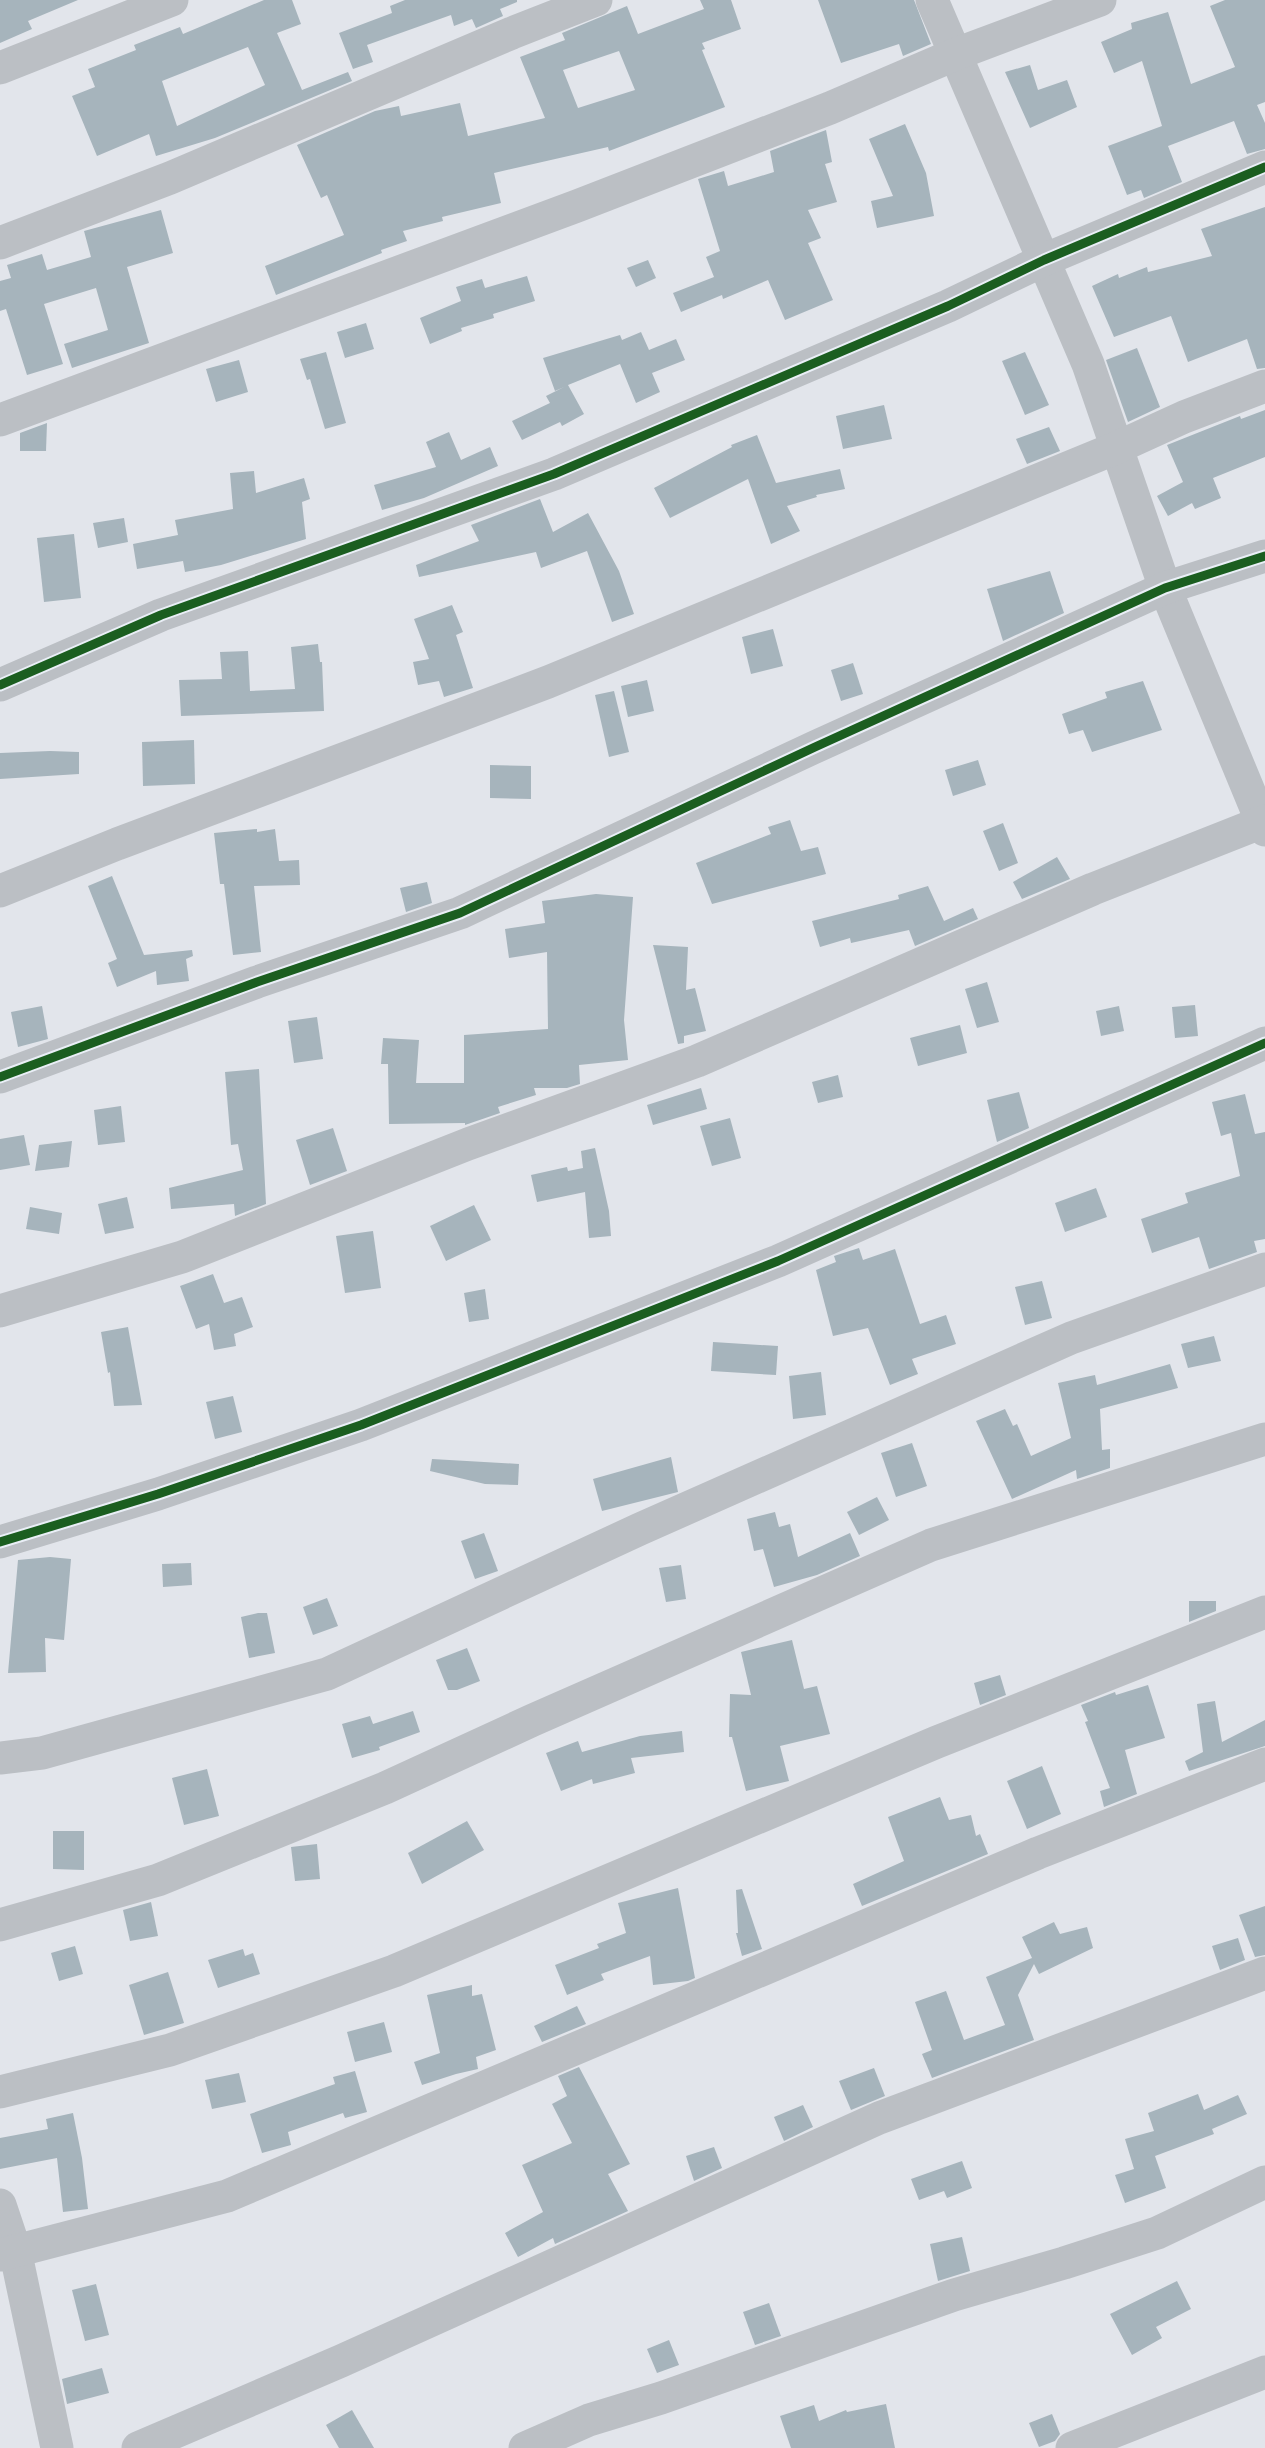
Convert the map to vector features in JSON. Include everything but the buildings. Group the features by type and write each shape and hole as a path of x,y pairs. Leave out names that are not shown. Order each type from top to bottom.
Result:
{"street":[{"path":"0,68 172,0"},
{"path":"0,243 170,178 512,33 596,0"},
{"path":"0,1311 182,1257 468,1144 697,1061 1093,889 1264,824 1165,588 1088,364 932,0"},
{"path":"0,420 588,201 830,108 956,54 1100,0"},
{"path":"0,685 161,615 554,474 948,306 1044,260 1265,167"},
{"path":"0,891 117,844 548,682 1116,448 1184,417 1265,386"},
{"path":"0,1077 257,982 460,913 826,742 1165,588 1265,556"},
{"path":"0,1542 158,1494 361,1425 778,1261 1122,1109 1265,1043"},
{"path":"0,1758 42,1753 327,1674 640,1529 1071,1338 1265,1269"},
{"path":"0,1925 158,1880 364,1797 738,1628 931,1545 1265,1439"},
{"path":"0,2092 170,2050 394,1971 936,1742 1265,1612"},
{"path":"7,2253 227,2196 1038,1852 1265,1764"},
{"path":"138,2448 352,2357 879,2118 1265,1973"},
{"path":"525,2448 589,2420 661,2398 954,2295 1064,2263 1157,2232 1265,2182"},
{"path":"0,2205 7,2253 57,2448"},
{"path":"1072,2448 1265,2372"}],"cycle path":[{"path":"0,685 161,615 554,474 948,306 1044,260 1265,167"},
{"path":"0,1077 257,982 460,913 815,747 1165,588 1265,556"},
{"path":"0,1542 158,1494 361,1425 778,1261 1265,1043"}]}
